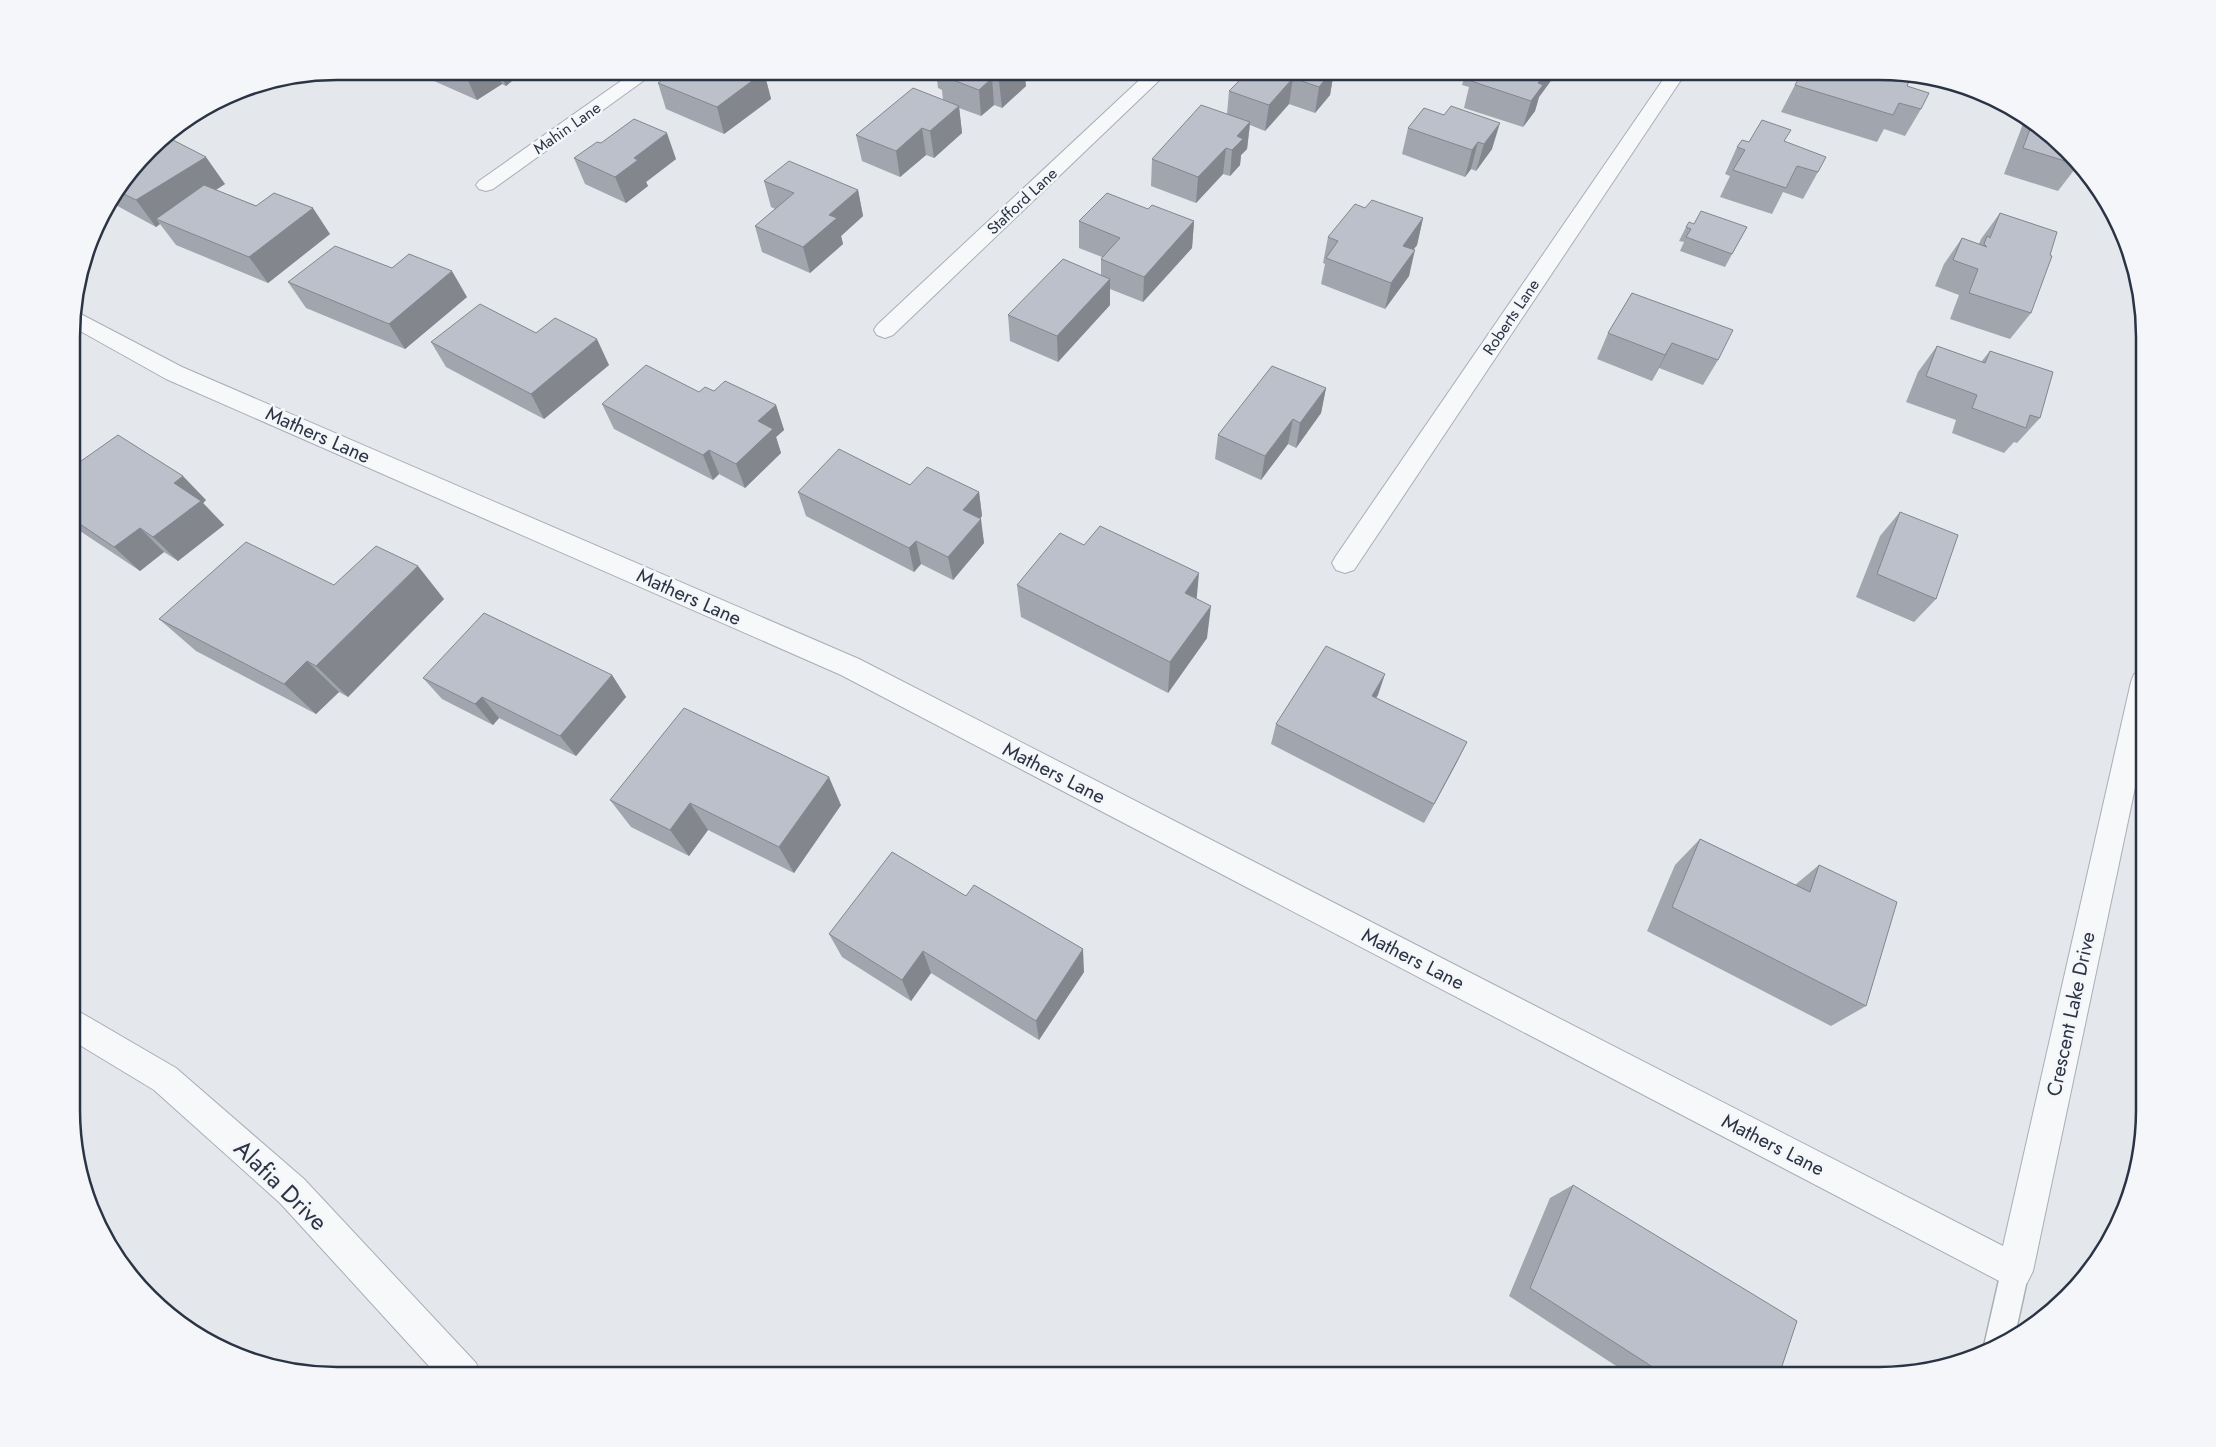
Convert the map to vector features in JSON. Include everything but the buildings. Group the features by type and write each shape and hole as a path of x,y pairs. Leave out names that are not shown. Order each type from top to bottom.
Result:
{"street":[{"name":"Mahin Lane","path":"486,185 635,80"},
{"name":"Stafford Lane","path":"885,330 1150,80"},
{"name":"Roberts Lane","path":"1345,563 1672,80"},
{"name":"Mathers Lane","path":"81,320 174,373 850,667 2014,1270"},
{"name":"Crescent Lake Drive","path":"2014,1270 2136,718"},
{"name":"Alafia Drive","path":"80,1027 165,1078 292,1191 455,1367"}],"lane":[{"name":"Crescent Lake Drive","path":"2000,1336 2014,1270"}]}
